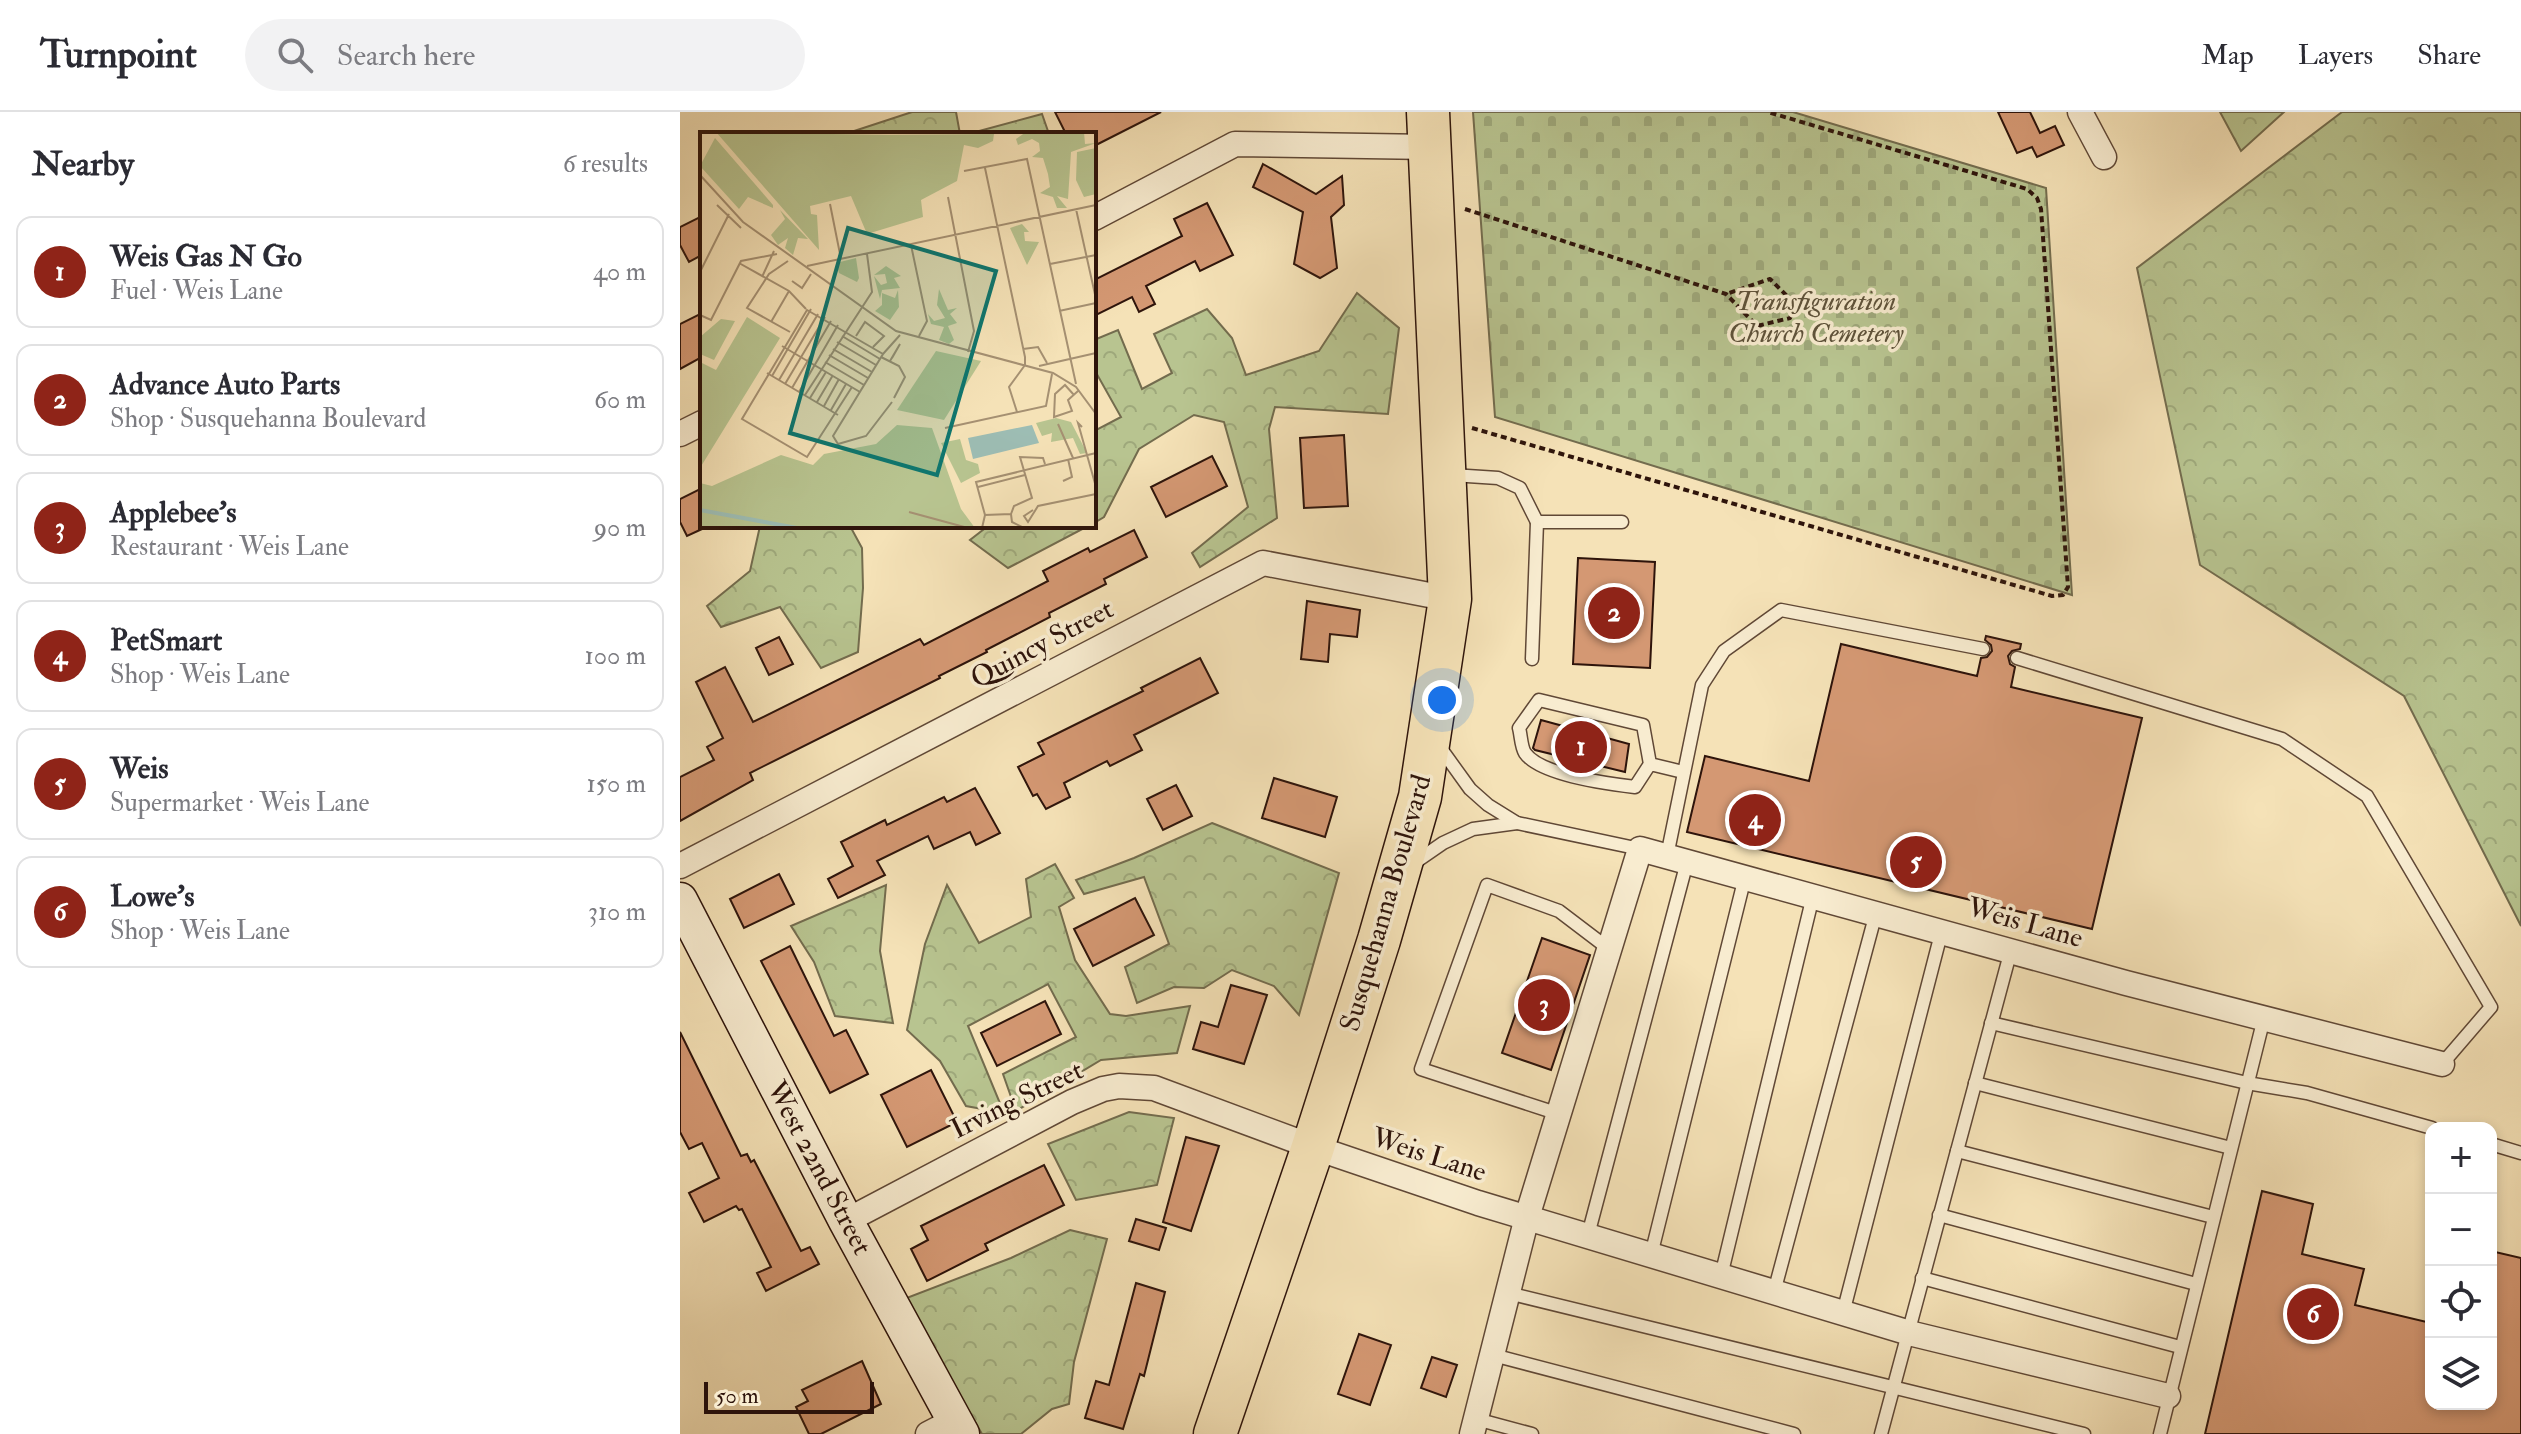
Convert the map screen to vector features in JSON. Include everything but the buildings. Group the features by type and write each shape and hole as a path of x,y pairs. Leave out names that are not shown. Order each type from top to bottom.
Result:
{"highway":[{"name":"Susquehanna Boulevard","path":"1215,1434 1313,1147 1420,797 1450,599 1429,129"}],"street":[{"path":"2080,112 2104,157"},
{"path":"1096,217 1235,144 1429,129"},
{"path":"680,434 700,424"},
{"name":"Quincy Street","path":"680,866 1263,563 1450,599"},
{"path":"1474,1427 1527,1217 1640,849"},
{"name":"Weis Lane","path":"1640,849 2442,1064"},
{"name":"West 22nd Street","path":"680,900 846,1221 949,1429"},
{"name":"Irving Street","path":"846,1221 1072,1102 1119,1086 1154,1088 1171,1093 1313,1147"},
{"name":"Weis Lane","path":"1313,1147 1527,1217 1907,1332 2168,1396"}],"lane":[{"path":"1445,474 1498,478 1520,488 1537,522 1532,659"},
{"path":"1537,522 1622,522"},
{"path":"1588,1235 1677,859 1683,772 1702,685 1724,651 1781,610 1983,649"},
{"path":"2017,658 2282,739 2367,796 2491,1007 2442,1064"},
{"path":"1539,700 1643,725 1650,764 1635,787 1597,782 1539,765 1524,752 1519,728 1539,700"},
{"path":"1430,733 1470,789 1488,805 1517,823"},
{"path":"1650,764 1683,772"},
{"path":"1398,873 1443,843 1473,829 1517,823 1640,849"},
{"path":"1651,1255 1745,877"},
{"path":"1559,1114 1421,1069 1487,885 1559,911 1609,949"},
{"path":"1721,1276 1813,896"},
{"path":"1774,1292 1876,913"},
{"path":"1843,1313 1942,930"},
{"path":"1881,1434 2011,950"},
{"path":"2160,1434 2264,1018"},
{"path":"1991,1023 2247,1083 2307,1093 2425,1126"},
{"path":"1975,1083 2231,1148"},
{"path":"2497,1146 2521,1153"},
{"path":"1957,1151 2213,1217"},
{"path":"1939,1215 2196,1284"},
{"path":"1922,1278 2180,1347"},
{"path":"1508,1293 2084,1434"},
{"path":"1493,1355 1794,1434"},
{"path":"1474,1427 1532,1434"}],"path":[{"path":"1443,419 2052,596 2063,595 2068,587 2041,209 2037,198 2027,189 1768,112"},
{"path":"1433,198 1726,294 1757,326 1790,318 1795,304 1770,279 1726,294"}],"green space":[{"path":"912,112 956,112 960,132 851,132"},
{"name":"Transfiguration Church Cemetery","path":"1473,112 1793,112 2046,188 2072,595 1495,417"},
{"path":"2220,112 2284,112 2241,151"},
{"path":"2342,112 2521,112 2521,926 2404,696 2200,565 2137,268"},
{"path":"1042,114 1048,132 975,132"},
{"path":"1357,293 1399,328 1388,414 1275,407 1269,429 1277,518 1200,567 1192,553 1248,507 1224,422 1194,415 1139,449 1104,517 1096,522 1096,430 1121,417 1096,373 1096,339 1118,330 1142,389 1172,373 1154,334 1207,309 1232,338 1246,375 1319,351"},
{"path":"760,528 851,528 862,548 863,588 858,652 821,668 780,607 721,627 707,606 750,571"},
{"path":"985,528 1084,528 1008,568 970,540"},
{"path":"1212,823 1339,873 1299,1015 1274,986 1232,970 1204,988 1174,987 1137,1003 1125,967 1169,944 1144,877 1084,894 1076,880"},
{"path":"1055,864 1074,898 1059,907 1075,960 1110,1014 1126,1016 1190,1006 1177,1053 1101,1060 1016,1111 1003,1074 1076,1037 1048,984 968,1026 1004,1113 966,1106 940,1061 907,1030 925,944 947,885 979,943 1031,917 1026,879"},
{"path":"886,885 880,951 893,1023 835,1016 814,962 791,926"},
{"path":"1129,1112 1174,1118 1157,1185 1076,1200 1048,1144"},
{"path":"1070,1230 1107,1239 1074,1362 1069,1404 1052,1409 1021,1434 982,1434 904,1299 1011,1258"}],"place":[{"name":"Advance Auto Parts","path":"1614,613"},
{"name":"Weis Gas N Go","path":"1581,747"},
{"name":"PetSmart","path":"1755,820"},
{"name":"Weis","path":"1916,862"},
{"name":"Applebee's","path":"1544,1005"},
{"name":"Lowe's","path":"2313,1314"}]}
